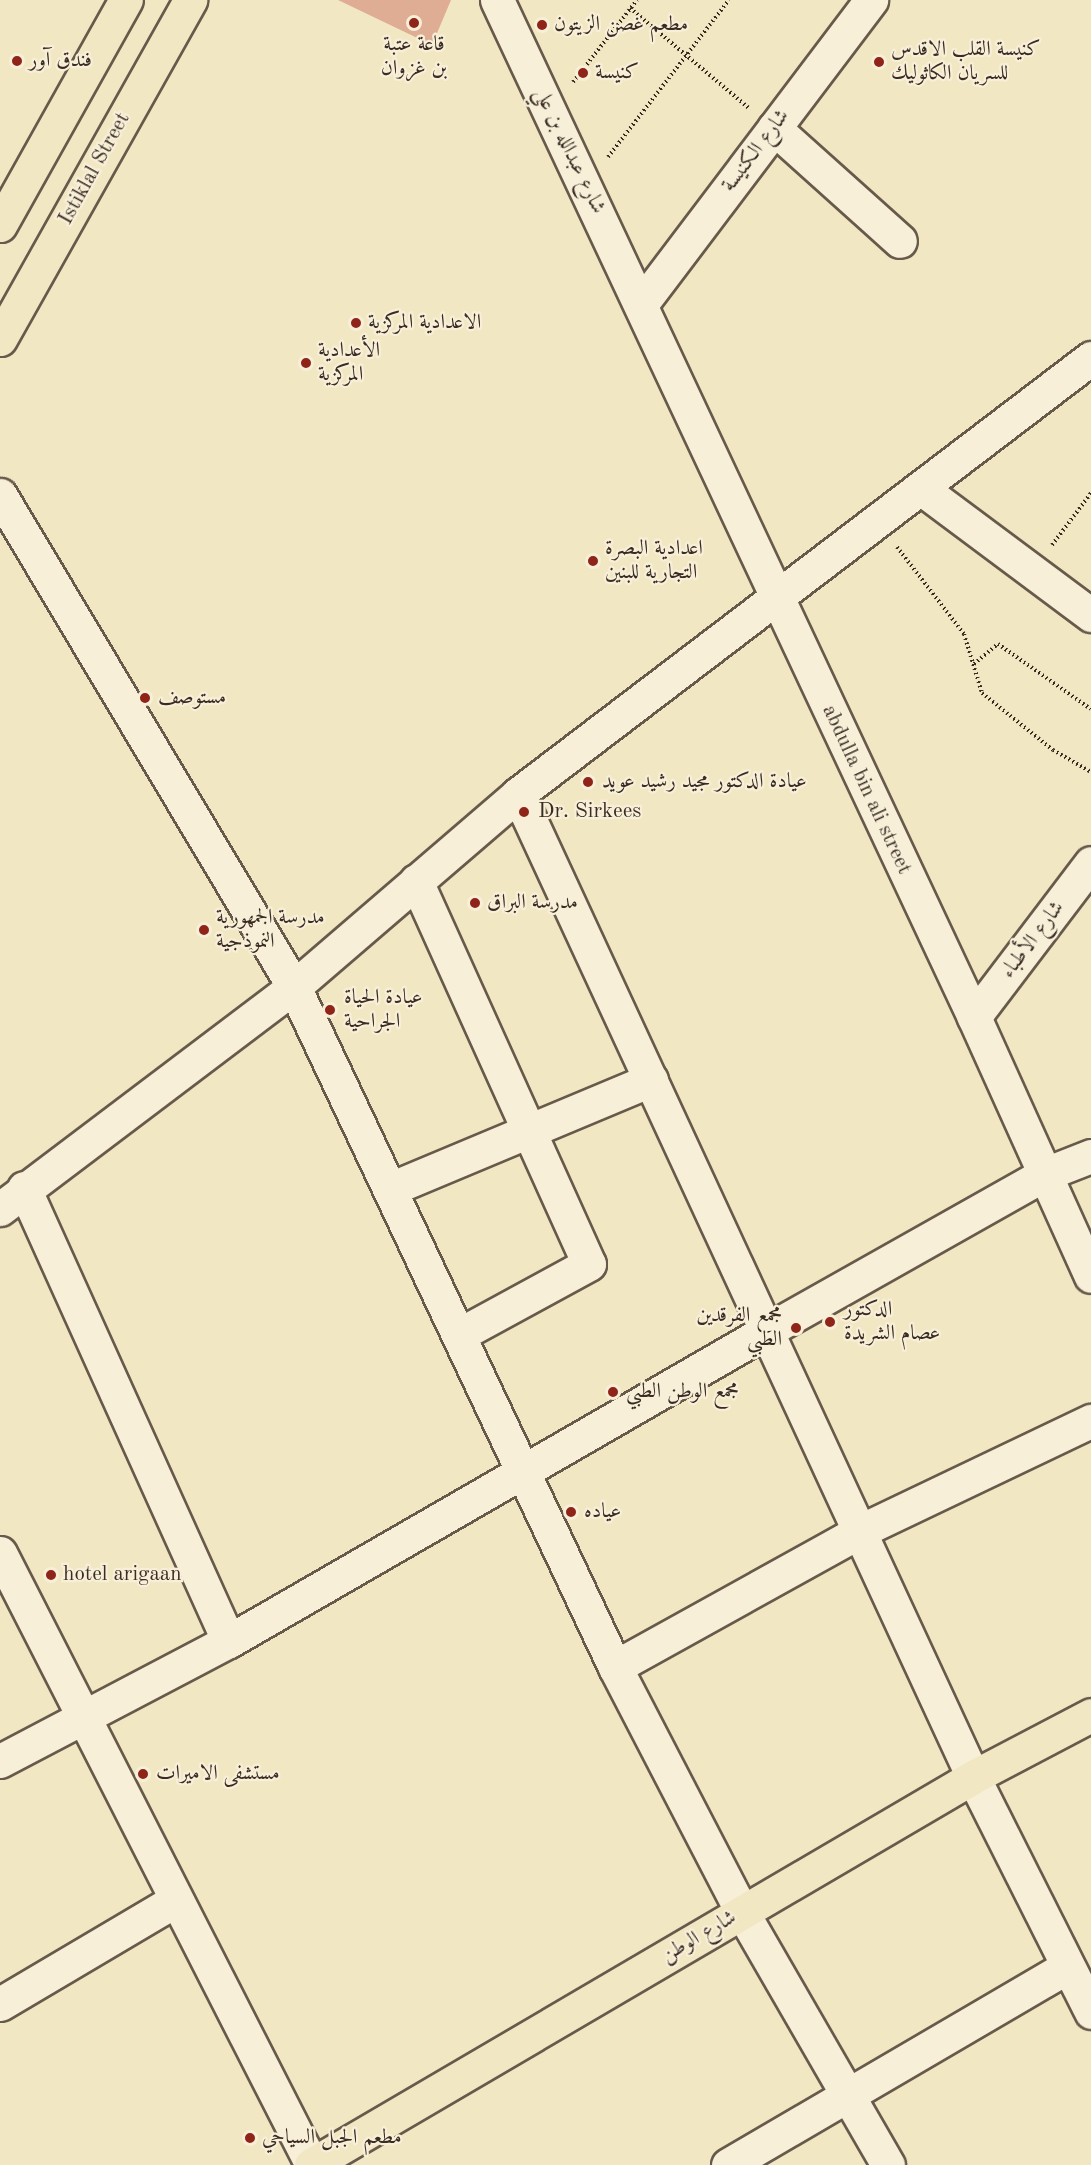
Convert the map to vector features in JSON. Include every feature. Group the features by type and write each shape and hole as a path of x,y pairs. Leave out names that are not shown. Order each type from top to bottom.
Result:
{"main road":[{"path":"0,225 126,0"},
{"name":"Istiklal Street","path":"0,339 190,0"},
{"name":"شارع الوطن","path":"312,2165 973,1777 1091,1715"}],"street":[{"name":"شارع عبدالله بن علي","path":"497,0 642,303"},
{"name":"شارع الكنيسة","path":"642,303 871,0"},
{"path":"774,128 900,241"},
{"name":"abdulla bin ali street","path":"642,303 776,600 974,1017 1091,1276"},
{"path":"229,1641 12,1199 294,987 518,794 922,489 1091,358"},
{"path":"922,489 1091,615"},
{"path":"0,495 294,987 615,1667 742,1912 888,2165"},
{"path":"518,794 973,1777 1091,2012"},
{"name":"شارع الأطباء","path":"974,1017 1091,863"},
{"path":"416,881 589,1264 459,1335"},
{"path":"390,1189 651,1080"},
{"path":"0,1761 85,1719 229,1641 768,1330 1045,1174 1091,1156"},
{"path":"615,1667 860,1531 1091,1421"},
{"path":"0,1553 174,1901 312,2165"},
{"path":"0,2004 174,1901"},
{"path":"728,2165 848,2097 1067,1967"}],"path":[{"path":"550,112 637,0"},
{"path":"586,187 729,0"},
{"path":"630,8 774,128"},
{"path":"1033,572 1091,493"},
{"path":"878,522 964,634 982,693 1053,750 1091,772"},
{"path":"974,664 998,644 1091,709"}],"building":[{"name":"قاعة عتبة بن غزوان","path":"338,0 451,0 432,45"}],"place":[{"name":"قاعة عتبة بن غزوان","path":"414,23"},
{"name":"مطعم غصن الزيتون","path":"542,25"},
{"name":"فندق آور","path":"17,61"},
{"name":"كنيسة القلب الاقدس للسريان الكاثوليك","path":"879,62"},
{"name":"كنيسة","path":"583,73"},
{"name":"الاعدادية المركزية","path":"356,323"},
{"name":"الأعدادية المركزية","path":"306,363"},
{"name":"اعدادية البصرة التجارية للبنين","path":"593,561"},
{"name":"مستوصف","path":"145,698"},
{"name":"عيادة الدكتور مجيد رشيد عويد","path":"588,782"},
{"name":"Dr. Sirkees","path":"524,812"},
{"name":"مدرسة البراق","path":"475,903"},
{"name":"مدرسة الجمهورية النموذجية","path":"204,930"},
{"name":"عيادة الحياة الجراحية","path":"330,1010"},
{"name":"الدكتور عصام الشريدة","path":"830,1322"},
{"name":"مجمع الفرقدين الطبي","path":"796,1328"},
{"name":"مجمع الوطن الطبي","path":"613,1392"},
{"name":"عياده","path":"571,1512"},
{"name":"hotel arigaan","path":"51,1575"},
{"name":"مستشفى الاميرات","path":"143,1774"},
{"name":"مطعم الجبل السياحي","path":"250,2138"}]}
